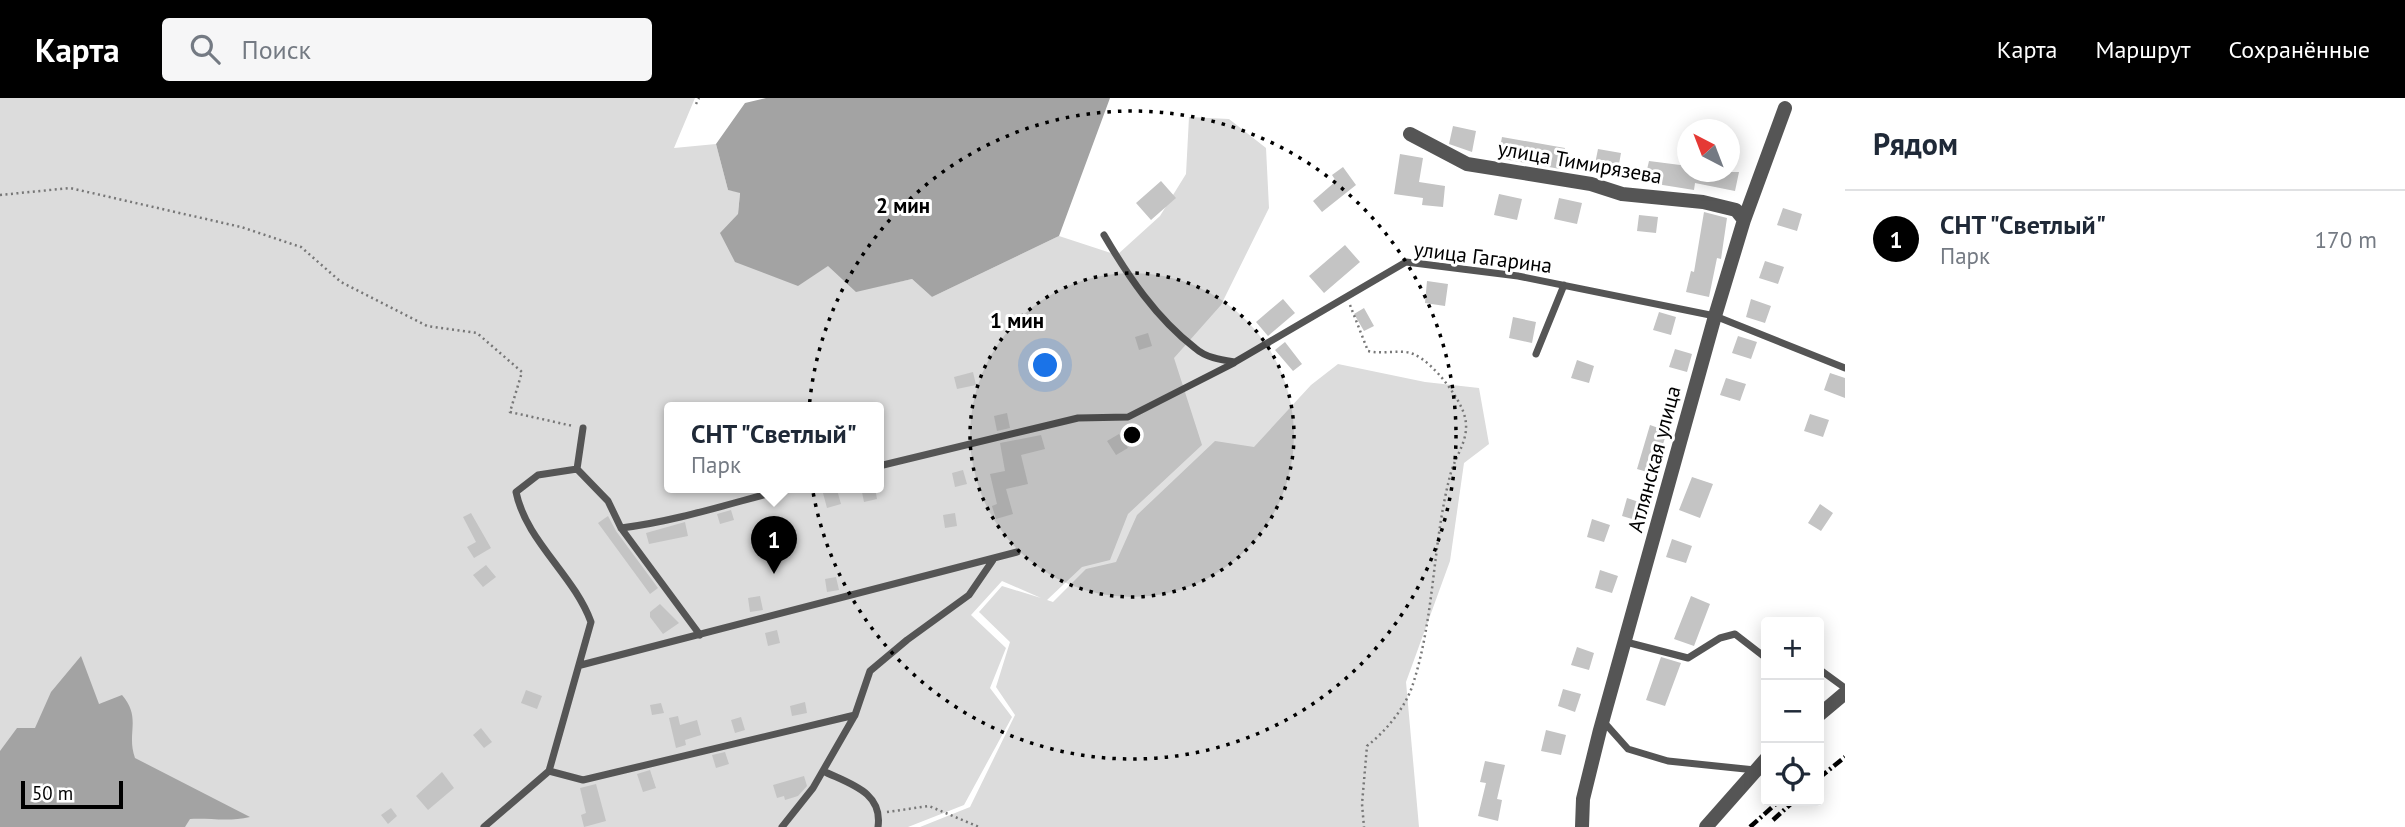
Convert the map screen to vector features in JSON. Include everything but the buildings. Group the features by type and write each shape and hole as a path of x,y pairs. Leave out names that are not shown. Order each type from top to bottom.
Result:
{"street":[{"name":"Атлянская улица","path":"1582,827 1583,799 1602,721 1715,316 1744,220 1786,108"},
{"name":"улица Тимирязева","path":"1410,134 1467,164 1591,184 1622,194 1703,202 1737,210 1744,220"},
{"path":"1824,711 1845,693"},
{"path":"1706,827 1761,764"}],"lane":[{"path":"1104,234 1132,284 1196,350 1215,359 1235,362"},
{"name":"улица Гагарина","path":"884,466 1078,418 1128,417 1235,362 1406,262 1518,276 1715,316 1845,368"},
{"path":"1536,354 1564,285"},
{"path":"577,469 583,428"},
{"path":"577,469 608,501 621,528 700,635"},
{"path":"484,827 549,771 591,622 582,599 520,513 516,492 538,475 577,469"},
{"path":"621,528 660,523 771,493"},
{"path":"581,665 1017,552"},
{"path":"782,827 823,771 855,715 870,671 906,639 969,595 993,560"},
{"path":"1626,642 1688,658 1720,638 1735,634 1761,654"},
{"path":"1824,673 1845,688"},
{"path":"549,771 583,780 855,715"},
{"path":"1602,721 1628,749 1668,761 1755,770"},
{"path":"823,771 873,796 880,813 878,827"}],"path":[{"path":"696,104 699,98"},
{"path":"0,195 70,188 242,226 301,247 341,282 427,326 477,333 522,372 510,412 583,428"},
{"path":"1347,297 1368,351 1381,354 1407,352 1426,360 1463,410 1467,437 1450,474 1423,644 1411,690 1385,732 1367,746 1362,804 1364,827"},
{"path":"880,813 929,806 979,827"}],"shaded area":[{"path":"0,98 695,98 674,148 716,144 728,190 740,192 738,214 828,265 856,291 912,279 932,297 1059,236 1117,255 1160,216 1186,174 1189,117 1229,119 1266,148 1269,208 1221,305 1174,358 1202,445 1128,514 1110,560 1082,567 1047,600 1053,602 1086,569 1116,562 1137,515 1215,441 1254,447 1311,385 1338,364 1425,382 1479,388 1489,444 1464,463 1450,561 1406,682 1419,827 920,827 970,807 1015,715 996,687 1010,642 979,612 1002,586 1041,598 1002,581 971,615 1006,648 990,688 1012,717 964,805 908,827 0,827"},
{"path":"766,98 1110,98 1059,236 932,297 912,279 856,292 828,266 798,286 735,262 720,233 738,214 740,193 728,190 716,144 745,103"},
{"path":"81,656 99,704 122,695 128,703 133,718 132,741 135,758 250,817 227,820 190,819 185,827 0,827 0,751 17,728 35,728 51,692"}],"railway":[{"path":"1824,774 1845,757"},
{"path":"1750,827 1773,806"},
{"path":"1773,820 1788,806"}],"place":[{"name":"СНТ \"Светлый\"","path":"774,574"}]}
